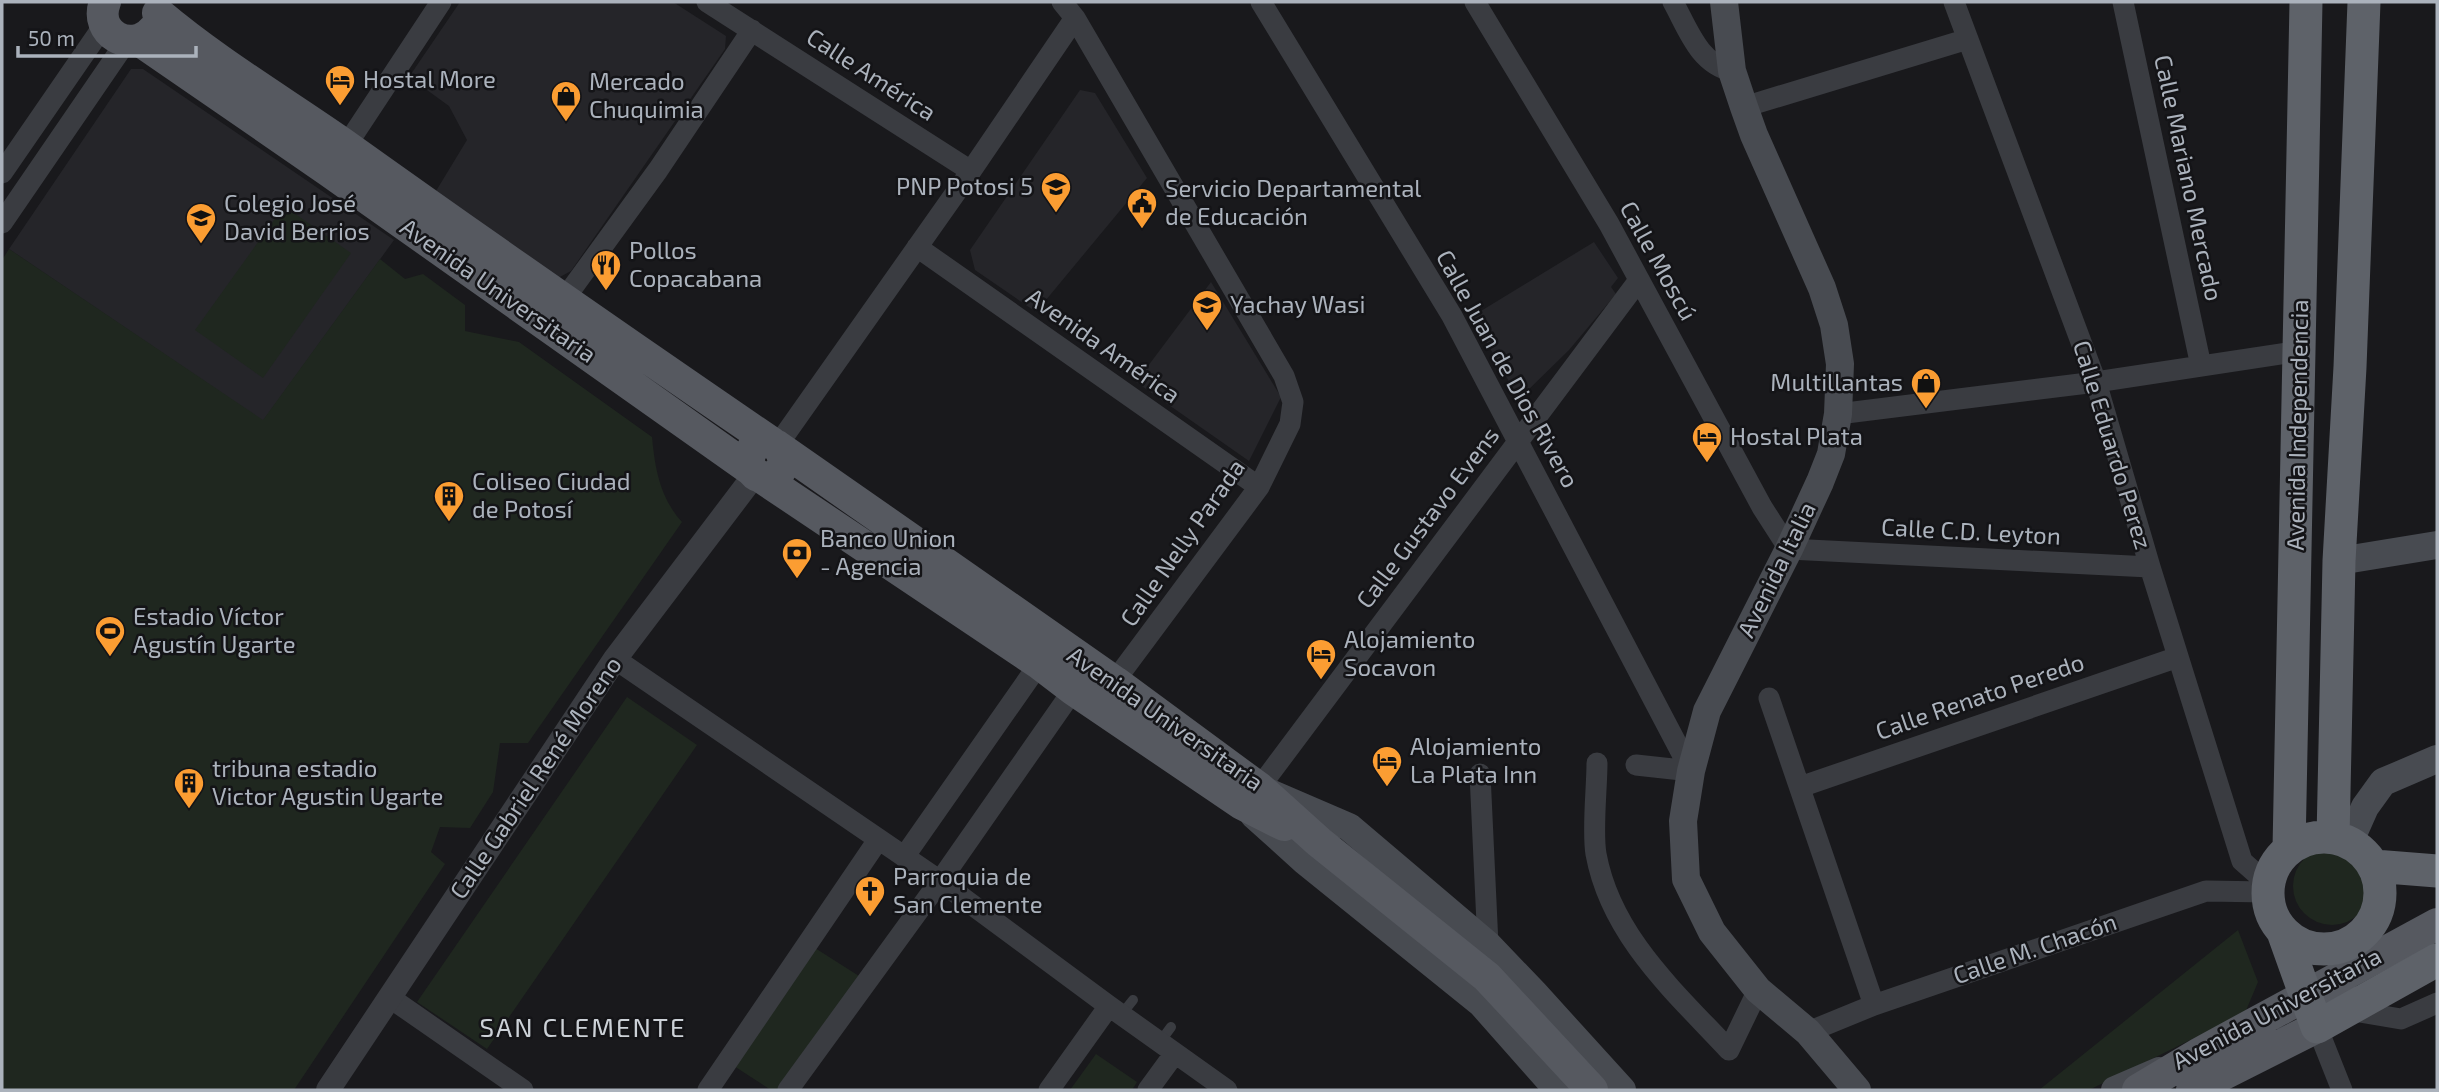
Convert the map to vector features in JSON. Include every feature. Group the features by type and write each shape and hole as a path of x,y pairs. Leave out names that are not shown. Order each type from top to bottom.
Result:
{"highway":[{"name":"Avenida Independencia","path":"2289,849 2306,2"},
{"name":"Avenida Independencia","path":"2341,840 2339,561 2350,367 2364,2"},
{"path":"2311,839 2341,840 2363,852 2374,866 2380,882 2381,899 2376,915 2367,930 2347,944 2322,950 2305,947 2277,925 2270,909 2267,888 2278,860 2289,849 2311,839"},
{"path":"2374,866 2437,871"},
{"path":"2283,932 2317,1027"},
{"name":"Avenida Universitaria","path":"2317,1027 2437,960"}],"main road":[{"name":"Avenida Italia","path":"1724,2 1732,71 1744,107 1822,288 1835,325 1840,364 1838,414 1831,454 1789,549 1707,711 1691,771 1683,821 1686,878 1712,932 1758,990 1808,1032 1857,1090"},
{"name":"Avenida Universitaria","path":"156,7 186,36 337,159"},
{"path":"112,20 145,37 155,27 156,7"},
{"name":"Avenida Universitaria","path":"112,20 337,159 554,313 756,473 1048,653"},
{"name":"Avenida Universitaria","path":"554,313 776,446 1048,653 1251,796 1305,861 1480,1003 1558,1090"},
{"path":"756,473 749,462 751,450 760,443 776,446"},
{"path":"2339,561 2437,545"},
{"path":"2341,840 2383,782 2437,759"},
{"name":"Avenida Universitaria","path":"1251,796 1349,827 1488,945 1622,1090"},
{"path":"1251,796 1319,842 1487,976 1592,1090"},
{"name":"Avenida Universitaria","path":"2115,1090 2200,1053 2437,925"},
{"path":"2317,1027 2367,930"},
{"name":"Avenida Universitaria","path":"2192,1090 2317,1027"},
{"path":"2138,1090 2200,1053"}],"street":[{"path":"337,159 441,2"},
{"name":"Calle América","path":"707,2 971,171"},
{"name":"Calle Juan de Dios Rivero","path":"1261,2 1452,316 1691,771"},
{"name":"Calle Moscú","path":"1475,2 1609,224 1762,507 1789,549"},
{"path":"1673,2 1702,54 1719,68 1732,71"},
{"name":"Calle Eduardo Perez","path":"1954,2 2096,382 2150,567 2242,861 2267,888"},
{"name":"Calle Mariano Mercado","path":"2123,2 2201,366"},
{"path":"776,446 971,171 1068,10"},
{"name":"Calle Nelly Parada","path":"788,1090 940,881 1094,686 1259,487 1290,424 1293,402 1284,376 1068,10"},
{"path":"2,173 112,20"},
{"path":"2,223 112,20"},
{"path":"554,313 658,170 752,30"},
{"path":"1744,107 1969,39"},
{"name":"Avenida América","path":"917,247 1259,487"},
{"name":"Calle Gustavo Evens","path":"1251,796 1639,280"},
{"path":"1838,414 2096,382 2300,351"},
{"name":"Calle Gabriel René Moreno","path":"328,1090 615,659 756,473"},
{"name":"Calle C.D. Leyton","path":"1789,549 2150,567"},
{"path":"904,857 1048,653"},
{"name":"Calle Renato Peredo","path":"1800,788 2178,657"},
{"path":"615,659 1121,1007 1168,1041 1227,1090"},
{"path":"1769,698 1874,1005"},
{"path":"1597,763 1595,852 1609,898 1627,934 1653,969 1730,1049 1758,990"},
{"path":"1636,765 1691,771"},
{"path":"1480,774 1488,945"},
{"path":"708,1090 878,840"},
{"name":"Calle M. Chacón","path":"1808,1032 1874,1005 2206,891 2267,888"},
{"path":"389,997 523,1090"},
{"path":"2346,1009 2401,1019 2437,1003"},
{"path":"1049,1090 1121,1007"},
{"path":"2317,1027 2342,1090"},
{"path":"1148,1090 1168,1041"}],"shaded area":[{"name":"Mercado Chuquimia","path":"460,2 673,2 726,36 725,49 571,271 558,278 436,191 467,140 449,106 409,77"},
{"name":"Colegio José David Berrios","path":"131,69 143,69 394,240 263,421 9,249"},
{"name":"PNP Potosi 5","path":"1080,90 1095,93 1147,178 1036,312 975,270 970,250"},
{"path":"284,206 351,253 263,378 195,330"},
{"path":"1594,242 1618,278 1611,287 1616,294 1569,350 1519,399 1471,315"},
{"path":"9,249 263,420 380,259 405,279 423,274 465,305 465,331 519,342 652,437 660,482 668,503 682,522 528,743 500,743 493,792 470,828 440,827 431,852 445,864 294,1090 2,1090 2,260"},
{"name":"Yachay Wasi","path":"1211,282 1281,397 1249,461 1136,382"},
{"path":"627,697 697,745 487,1049 417,1002"},
{"path":"2332,847 2347,850 2360,858 2368,871 2371,886 2368,901 2360,914 2347,922 2332,925 2317,922 2304,914 2296,901 2293,886 2296,871 2304,858 2317,850"},
{"path":"2238,930 2258,982 2245,1013 2089,1090 2039,1090"},
{"path":"815,948 859,976 778,1090 771,1090 734,1066"},
{"path":"1096,1054 1137,1082 1132,1090 1070,1090"}],"place":[{"name":"Hostal More","path":"340,107"},
{"name":"Mercado Chuquimia","path":"566,123"},
{"name":"PNP Potosi 5","path":"1056,214"},
{"name":"Servicio Departamental de Educación","path":"1142,230"},
{"name":"Colegio José David Berrios","path":"201,245"},
{"name":"Pollos Copacabana","path":"606,292"},
{"name":"Yachay Wasi","path":"1207,332"},
{"name":"Multillantas","path":"1926,410"},
{"name":"Hostal Plata","path":"1707,464"},
{"name":"Coliseo Ciudad de Potosí","path":"449,523"},
{"name":"Banco Union - Agencia","path":"797,580"},
{"name":"Estadio Víctor Agustín Ugarte","path":"110,658"},
{"name":"Alojamiento Socavon","path":"1321,681"},
{"name":"Alojamiento La Plata Inn","path":"1387,788"},
{"name":"tribuna estadio Victor Agustin Ugarte","path":"189,810"},
{"name":"Parroquia de San Clemente","path":"870,918"}],"district":[{"name":"SAN CLEMENTE","path":"583,1028"}]}
